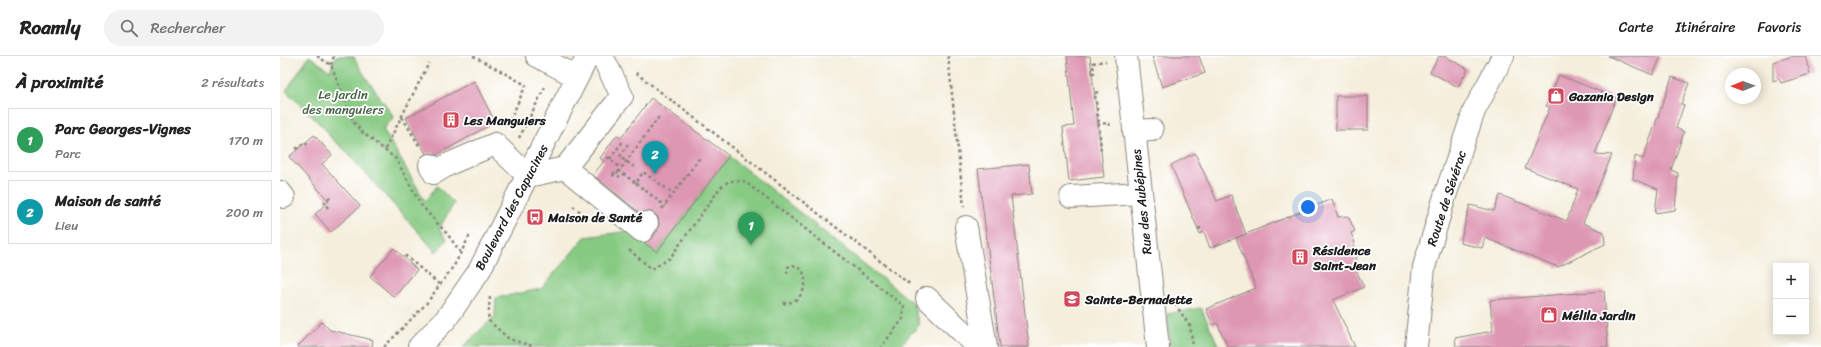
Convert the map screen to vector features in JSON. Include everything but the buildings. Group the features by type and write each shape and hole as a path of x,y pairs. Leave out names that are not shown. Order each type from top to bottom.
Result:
{"street":[{"name":"Boulevard des Capucines","path":"419,347 446,318 479,271 588,56"},
{"path":"430,165 434,173 449,164 495,144 528,176 565,168 622,96 602,56"},
{"name":"Rue des Aubépines","path":"1126,56 1143,131 1141,193 1158,347"},
{"name":"Route de Sévérac","path":"1416,347 1424,267 1445,196 1474,112 1503,56"},
{"path":"546,60 577,77"},
{"path":"565,168 642,231 654,217"},
{"path":"1071,198 1141,193"},
{"path":"966,227 986,347"},
{"path":"927,298 978,347"}],"path":[{"path":"317,56 331,66 353,121 362,132 396,159 421,205 448,235 461,253"},
{"path":"331,66 334,56"},
{"path":"473,56 526,85 510,120"},
{"path":"948,56 966,227"},
{"path":"509,158 546,60"},
{"path":"1092,73 1094,73 1093,63 1098,62"},
{"path":"385,149 429,63"},
{"path":"635,72 927,298"},
{"path":"1096,94 1102,150"},
{"path":"402,117 417,142"},
{"path":"616,174 659,117"},
{"path":"623,141 608,158 620,170 665,206"},
{"path":"296,149 305,142 308,146"},
{"path":"628,144 620,156 637,170"},
{"path":"654,217 671,200 678,190 680,183 701,156"},
{"path":"636,183 643,172 674,194"},
{"path":"613,174 620,177"},
{"path":"628,250 652,269 670,258 720,188 729,181 744,181 904,306 903,319 881,347"},
{"path":"328,208 324,203 332,195"},
{"path":"573,206 597,225"},
{"path":"1200,227 1202,233"},
{"path":"384,347 426,304 461,253 471,234"},
{"path":"404,257 406,256 440,285"},
{"path":"783,303 794,302 801,296 806,280 802,270 793,265 788,267 787,273"},
{"path":"490,297 488,320 509,339 535,347"},
{"path":"1171,300 1180,309 1190,326 1193,347"}],"green space":[{"name":"Le jardin des manguiers","path":"309,56 330,71 336,56 353,56 394,117 383,129 425,201 437,186 454,203 439,229 447,240 436,252 342,147 331,138 325,129 286,91"},
{"path":"729,156 913,303 919,325 899,347 463,347 495,316 496,298 541,289 585,237 629,231 657,252"},
{"path":"1201,308 1219,347 1171,347 1167,314"}],"place":[{"name":"Gazania Design","path":"1556,96"},
{"name":"Les Manguiers","path":"451,120"},
{"name":"Maison de santé","path":"655,174"},
{"name":"Maison de Santé","path":"535,217"},
{"name":"Parc Georges-Vignes","path":"751,245"},
{"name":"Résidence Saint-Jean","path":"1300,257"},
{"name":"Sainte-Bernadette","path":"1072,299"},
{"name":"Mélila Jardin","path":"1549,315"}]}
